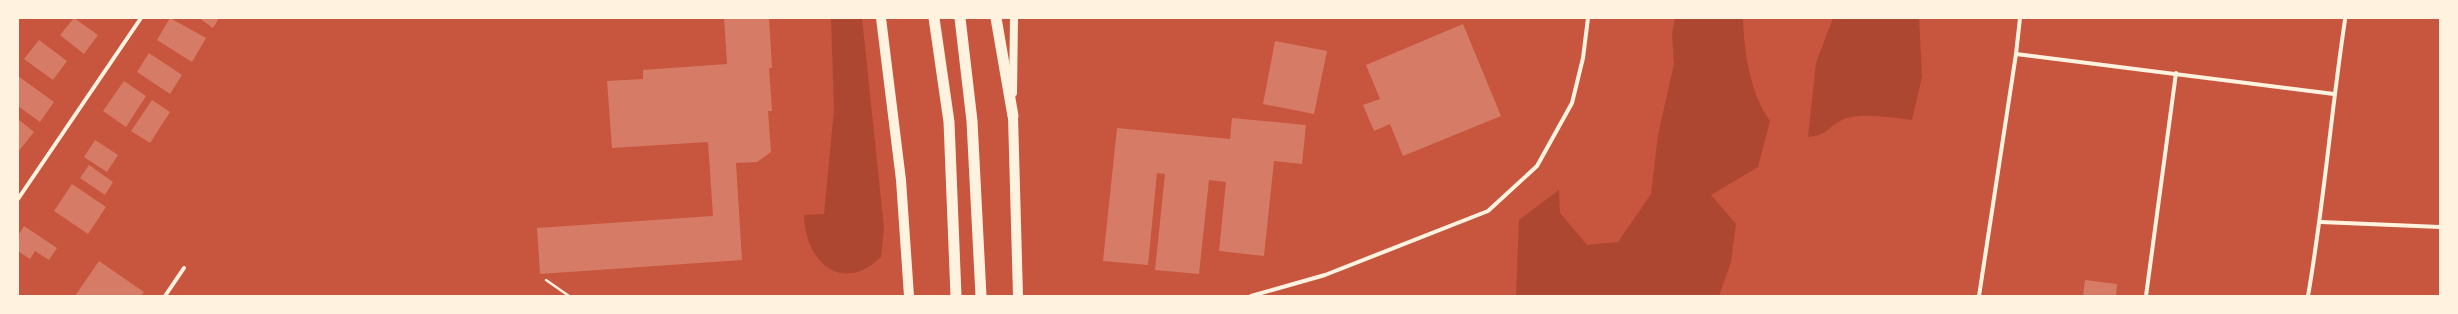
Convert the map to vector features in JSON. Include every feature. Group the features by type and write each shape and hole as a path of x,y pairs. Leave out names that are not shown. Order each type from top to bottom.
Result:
{"highway":[{"path":"934,18 949,122 956,296"},
{"path":"960,18 972,121 981,296"},
{"path":"996,18 1013,116"}],"main road":[{"path":"881,18 901,180 909,296"},
{"path":"1014,18 1013,116 1018,296"}],"street":[{"path":"18,199 141,18"},
{"path":"1251,296 1325,275 1488,211 1537,166 1572,103 1583,58 1588,18"},
{"path":"1979,296 2016,54 2020,18"},
{"path":"2308,296 2321,222 2334,94 2345,20"},
{"path":"2016,54 2334,94"},
{"path":"2146,296 2176,73"},
{"path":"2321,222 2440,228"},
{"path":"165,296 184,268"}],"path":[{"path":"546,280 569,296"}],"shaded area":[{"path":"831,18 862,18 884,228 881,257 867,268 853,273 840,273 828,268 819,259 811,247 806,232 804,215 824,214 834,110"},
{"path":"1675,18 1743,18 1749,72 1757,98 1770,121 1758,167 1711,195 1736,224 1731,262 1719,296 1516,296 1519,220 1559,190 1560,213 1587,245 1618,242 1651,194 1658,135 1674,64 1672,34"},
{"path":"1833,18 1919,18 1922,77 1912,120 1875,116 1855,116 1840,121 1824,133 1808,137 1816,63"}],"building":[{"path":"74,18 98,35 84,54 60,35"},
{"path":"170,18 206,38 192,62 157,40"},
{"path":"199,18 219,18 213,28"},
{"path":"724,18 769,18 772,68 769,68 772,111 768,111 771,152 757,162 736,163 742,260 540,274 537,228 713,216 708,142 612,148 607,81 643,79 643,70 727,64"},
{"path":"1463,24 1501,116 1403,156 1390,124 1374,131 1363,105 1380,99 1366,65"},
{"path":"39,40 67,61 53,80 24,59"},
{"path":"1275,41 1327,51 1314,114 1263,104"},
{"path":"149,53 182,75 170,94 137,72"},
{"path":"18,76 54,102 40,122 18,106"},
{"path":"124,81 146,96 126,127 103,111"},
{"path":"152,100 170,112 150,143 131,131"},
{"path":"1232,118 1306,125 1302,164 1274,161 1264,256 1219,251 1226,182 1209,180 1199,274 1155,270 1165,174 1157,173 1148,265 1103,261 1117,128 1230,139"},
{"path":"18,119 34,132 18,152"},
{"path":"95,140 118,155 107,172 84,157"},
{"path":"89,165 113,182 105,195 80,178"},
{"path":"72,184 106,207 88,234 54,211"},
{"path":"24,226 57,248 49,260 35,251 30,259 18,251 18,236"},
{"path":"99,261 144,292 141,296 75,296"},
{"path":"2085,280 2117,284 2116,296 2083,296"}]}
